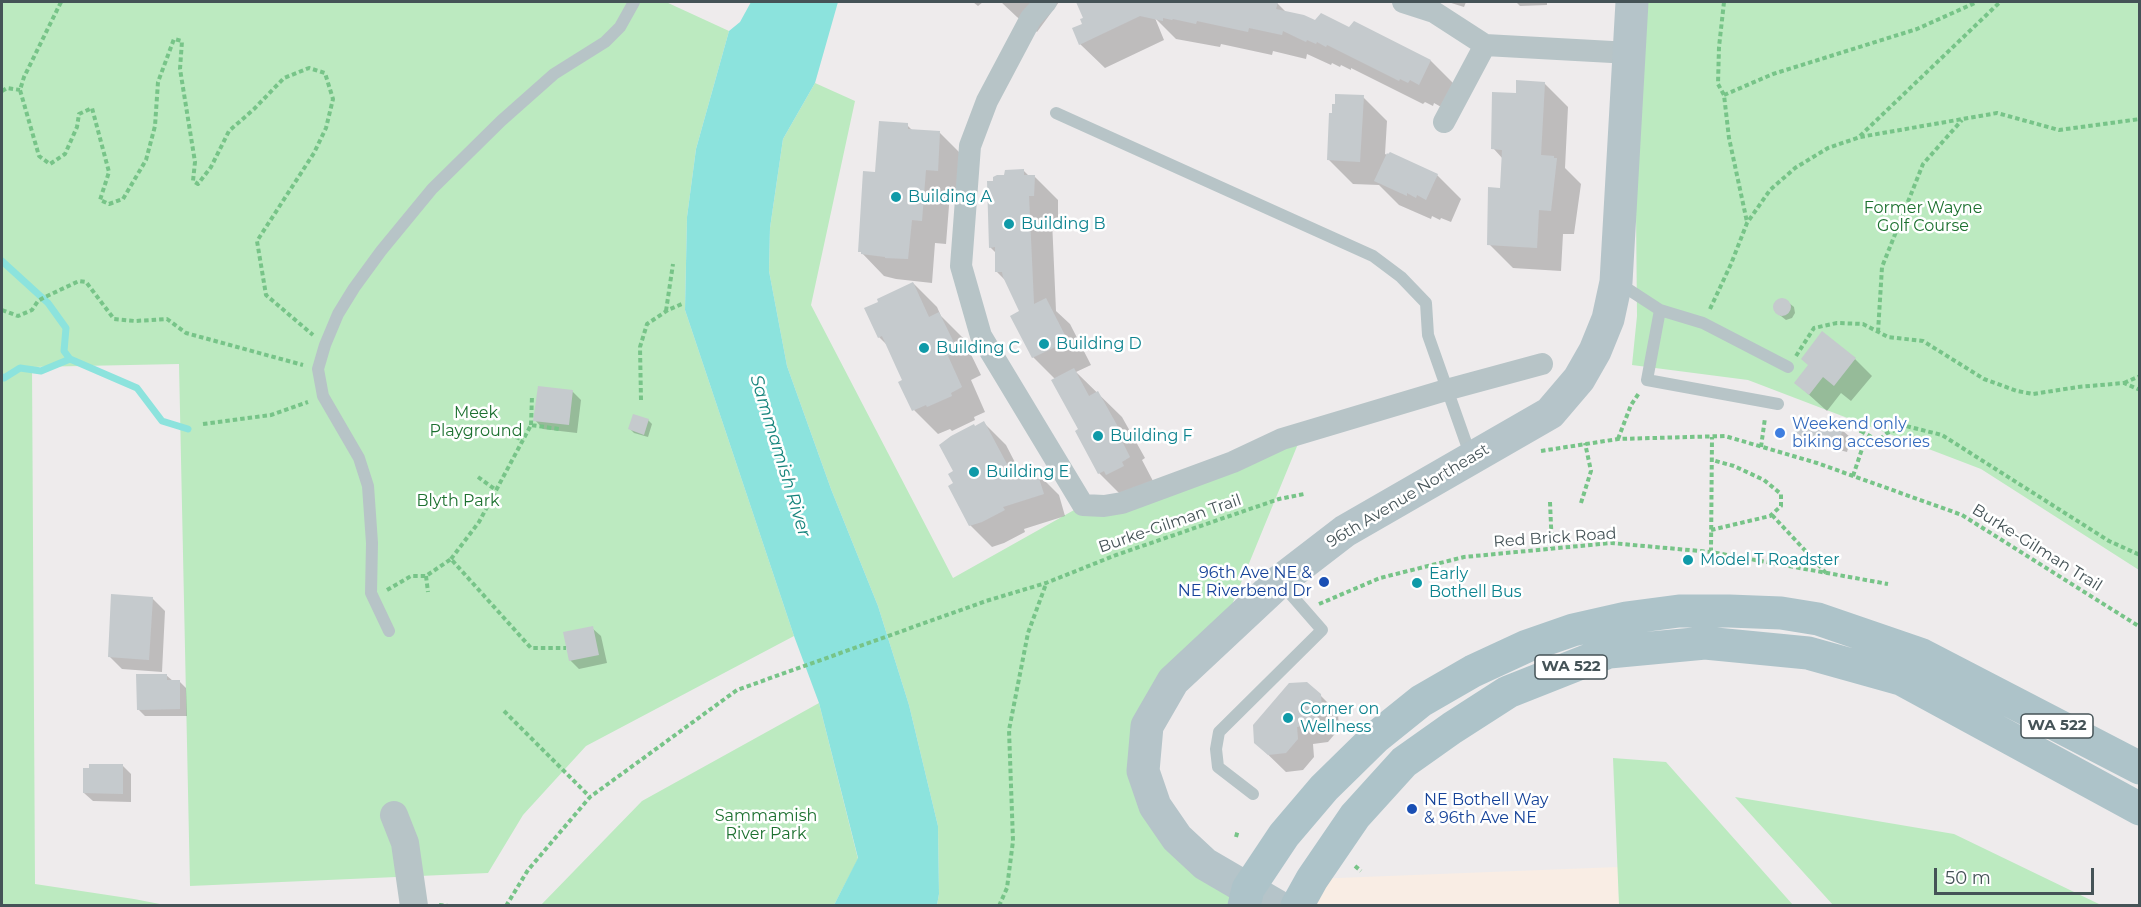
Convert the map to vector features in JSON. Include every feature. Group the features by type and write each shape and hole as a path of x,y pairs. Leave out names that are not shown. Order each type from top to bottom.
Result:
{"main road":[{"name":"96th Avenue Northeast","path":"1277,906 1246,897 1177,838 1155,806 1143,771 1147,726 1173,681 1280,581 1345,531 1550,413 1579,379 1595,351 1608,319 1616,282 1632,2"},
{"name":"WA 522","path":"1246,897 1284,835 1324,788 1375,738 1421,701 1473,671 1527,646 1573,630 1626,618 1679,611 1729,611 1781,613 1818,619 1920,654 2139,768"},
{"name":"WA 522","path":"1296,906 1355,816 1404,762 1508,692 1609,652 1706,644 1808,653 1901,679 2139,809"}],"street":[{"path":"1046,2 1031,18 987,101 970,146 961,266 981,336 1083,505 1104,506 1122,503 1233,462 1282,439 1542,364"},
{"path":"1403,2 1434,12 1485,45 1630,53"},
{"path":"1444,122 1485,45"},
{"path":"394,815 405,843 414,906"}],"lane":[{"path":"389,631 371,593 372,543 368,486 359,458 322,396 318,369 325,345 354,288 432,189 501,121 554,74 605,42 620,27 634,2"},
{"path":"1056,113 1373,256 1401,277 1426,303 1428,335 1472,458"},
{"path":"1616,282 1660,310 1703,323 1788,367"},
{"path":"1660,310 1647,380 1772,403"},
{"path":"1252,794 1218,767 1216,749 1219,732 1322,630 1280,581"}],"path":[{"path":"61,2 24,77 20,90 39,156 50,164 65,154 77,127 79,114 92,108 109,172 100,200 109,204 123,199 146,160 155,126 158,82 174,39 183,41 180,69 195,162 193,181 198,184 212,167 229,131 284,78 309,68 325,73 333,99 326,128 314,153 257,241 266,295 325,345"},
{"path":"1724,2 1718,84 1724,94 1730,138 1747,222"},
{"path":"1724,94 1773,74 1917,29 1977,2"},
{"path":"1860,137 2000,2"},
{"path":"2,92 7,88 20,90"},
{"path":"1703,323 1731,264 1747,222 1770,190 1795,168 1828,148 1860,137 1997,113 2059,130 2139,119"},
{"path":"1878,332 1882,267 1898,226 1923,164 1963,119"},
{"path":"665,312 673,264"},
{"path":"2,310 18,316 32,310 38,301 45,297 79,281 86,282 114,319 135,321 167,319 186,333 318,369"},
{"path":"641,400 640,347 647,324 682,304"},
{"path":"1788,367 1814,328 1837,323 1863,324 1888,337 1923,341 1984,379 2033,394 2124,383 2139,376"},
{"path":"1618,439 1631,405 1647,380"},
{"path":"2124,383 2139,390"},
{"path":"203,424 271,415 322,396"},
{"path":"374,602 391,587 411,576 426,576 451,559 479,522 531,425 532,396"},
{"path":"1761,447 1772,403"},
{"path":"531,425 558,429"},
{"path":"1853,476 1863,446 1862,431 1878,441 1887,432 1906,426 1942,435 2109,541 2139,555"},
{"path":"502,431 523,440"},
{"name":"Burke-Gilman Trail","path":"1533,452 1618,439 1725,436 1853,476 1962,515 2139,627"},
{"path":"1711,552 1713,437"},
{"path":"1581,503 1591,471 1586,443"},
{"path":"1711,530 1772,515 1781,506 1780,494 1764,480 1734,466 1712,460"},
{"path":"478,477 496,490"},
{"name":"Burke-Gilman Trail","path":"506,906 528,870 590,797 737,690 987,601 1046,583 1116,555 1279,499 1304,494"},
{"path":"1550,502 1552,549"},
{"path":"1772,515 1827,574"},
{"name":"Red Brick Road","path":"1335,597 1380,578 1464,557 1611,543 1711,552 1888,584"},
{"path":"451,559 531,648 566,648"},
{"path":"426,576 428,592"},
{"path":"999,906 1007,888 1013,842 1009,730 1028,633 1046,583"},
{"path":"504,711 590,797"},
{"path":"1236,837 1238,830"},
{"path":"1355,866 1361,871"}],"shaded area":[{"path":"1618,867 1619,905 1297,906 1312,879"}],"green space":[{"name":"Blyth Park","path":"2,2 666,2 729,31 696,149 687,217 685,310 794,636 586,746 523,815 488,873 190,886 179,364 32,367 35,884 165,905 2,906"},
{"name":"Former Wayne Golf Course","path":"1634,2 2139,2 2139,570 1981,469 1748,380 1632,365 1637,316"},
{"path":"815,83 855,101 811,305 953,578 1083,505 1300,439 1218,639 1173,681 1143,771 1244,905 937,905 939,894 938,826 909,705 878,606 831,489 787,366 769,271 770,228 783,139"},
{"name":"Sammamish River Park","path":"819,703 858,859 834,905 540,906 642,801"},
{"path":"1613,758 1666,762 1793,905 1619,905"},
{"path":"1735,797 1954,834 2101,905 1833,905"}],"water":[{"name":"Sammamish River","path":"751,2 838,2 815,83 783,139 770,228 769,271 787,366 831,489 878,606 909,705 938,826 939,894 937,905 834,905 858,858 819,703 794,636 685,310 687,217 696,149 729,31 740,22"}],"building":[{"path":"1076,2 1278,2 1276,9 1304,15 1315,20 1321,13 1349,27 1354,21 1431,60 1419,85 1410,80 1408,83 1400,79 1399,81 1327,45 1326,47 1307,40 1306,42 1283,31 1282,35 1249,28 1248,32 1197,21 1196,24 1140,16 1079,45 1072,28 1082,24 1080,19 1083,18"},
{"path":"1516,80 1545,82 1541,155 1557,158 1551,211 1539,210 1537,248 1487,245 1488,187 1500,188 1502,150 1491,149 1492,92 1516,93"},
{"path":"1335,94 1364,95 1360,162 1327,160 1329,113 1332,113 1332,104 1335,104"},
{"name":"Building A","path":"879,121 908,123 908,129 940,131 938,171 926,170 922,221 912,220 908,259 885,258 858,252 863,171 875,172"},
{"path":"1390,152 1438,174 1426,200 1417,195 1416,198 1407,193 1407,196 1374,181 1387,153"},
{"name":"Building B","path":"1024,169 1024,175 1035,175 1034,196 1029,196 1034,304 1046,298 1068,341 1032,358 1010,316 1019,311 1002,272 995,272 995,247 989,248 987,181 993,181 993,177 997,175 1004,175 1005,170"},
{"name":"Building C","path":"913,282 929,317 939,312 958,351 948,356 962,387 951,393 952,396 912,411 898,382 902,380 882,336 878,338 864,308 878,302 877,299"},
{"path":"1778,298 1786,298 1791,303 1789,314 1778,316 1773,311 1773,303"},
{"path":"1822,331 1856,358 1834,386 1823,377 1809,395 1794,383 1808,365 1801,359"},
{"name":"Building F","path":"1074,368 1089,396 1098,391 1122,434 1119,435 1130,457 1122,462 1124,466 1106,475 1104,471 1098,474 1075,431 1078,429 1051,380"},
{"path":"538,386 573,390 569,425 533,421"},
{"path":"633,414 649,419 644,435 628,429"},
{"path":"1800,416 1843,428 1838,445 1795,433"},
{"name":"Building E","path":"984,421 1015,479 1037,472 1044,494 1003,507 1005,510 969,526 948,486 953,483 948,474 953,471 939,445 951,436"},
{"path":"111,594 153,597 149,660 108,657"},
{"path":"593,626 599,655 569,661 563,632"},
{"path":"136,674 167,674 167,680 180,680 180,709 137,710"},
{"name":"Corner on Wellness","path":"1307,682 1321,694 1322,711 1310,725 1297,727 1298,739 1286,753 1268,755 1254,743 1253,725 1289,683"},
{"path":"89,764 123,764 123,794 83,793 83,768 89,768"}],"waterway":[{"path":"2,261 48,303 66,328 64,351 70,359 137,388 162,421 188,429"},
{"path":"2,377 20,368 41,371 70,359"}],"place":[{"name":"Building A","path":"896,197"},
{"name":"Building B","path":"1009,224"},
{"name":"Building D","path":"1044,344"},
{"name":"Building C","path":"924,348"},
{"name":"Weekend only biking accesories","path":"1780,433"},
{"name":"Building F","path":"1098,436"},
{"name":"Building E","path":"974,472"},
{"name":"Model T Roadster","path":"1688,560"},
{"name":"96th Ave NE & NE Riverbend Dr","path":"1324,582"},
{"name":"Early Bothell Bus","path":"1417,583"},
{"name":"Corner on Wellness","path":"1288,718"},
{"name":"NE Bothell Way & 96th Ave NE","path":"1412,809"}],"park label":[{"name":"Meek Playground","path":"476,422"}]}
